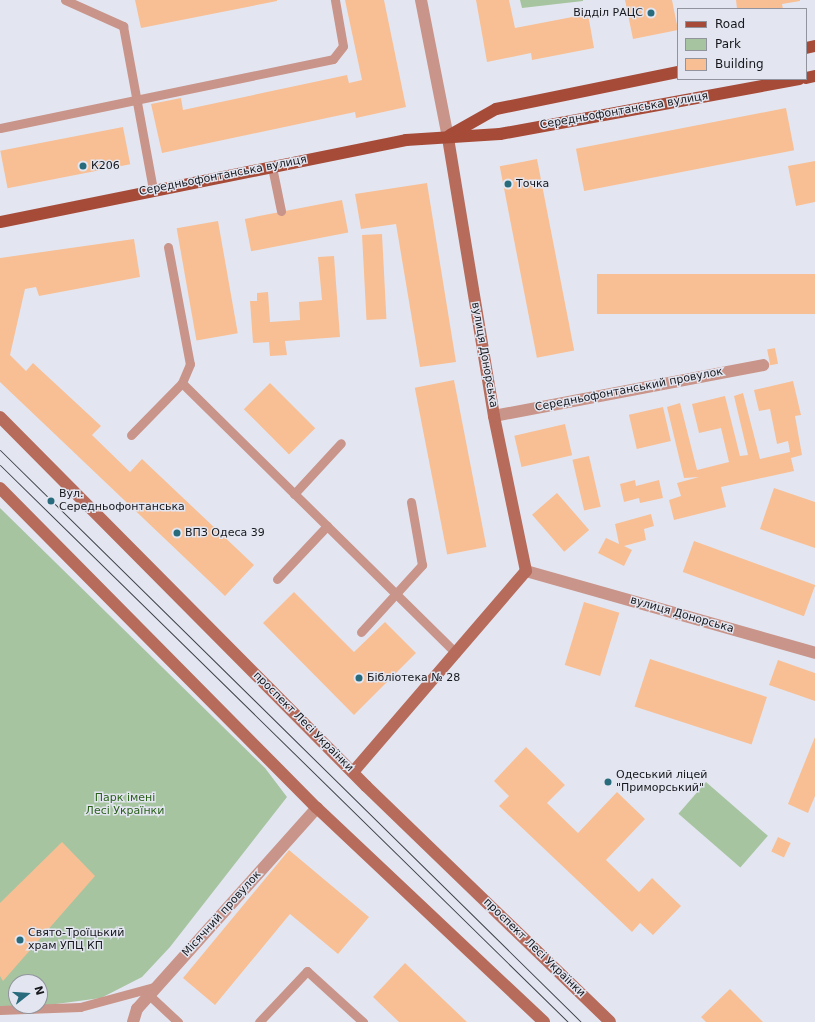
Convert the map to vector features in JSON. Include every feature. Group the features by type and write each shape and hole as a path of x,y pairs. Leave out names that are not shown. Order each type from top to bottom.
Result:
{"main road":[{"name":"Середньофонтанська вулиця","path":"448,137 496,108 677,72"},
{"name":"Середньофонтанська вулиця","path":"0,222 406,140 500,134 794,80"},
{"name":"вулиця Донорська","path":"448,137 494,416 526,571"},
{"name":"проспект Лесі Українки","path":"0,416 353,772 610,1022"},
{"path":"0,488 317,808 544,1022"},
{"path":"353,772 526,571"}],"street":[{"path":"421,0 448,137"},
{"name":"Середньофонтанський провулок","path":"494,416 763,365"},
{"name":"вулиця Донорська","path":"526,571 815,653"},
{"name":"Місячний провулок","path":"132,1022 137,1009 149,995 317,808"}],"lane":[{"path":"65,0 123,26 153,190"},
{"path":"0,128 137,102 333,59 343,46 335,0"},
{"path":"272,166 281,211"},
{"path":"131,435 182,383 190,364 168,247"},
{"path":"182,383 456,653"},
{"path":"294,494 341,443"},
{"path":"361,632 422,564 411,502"},
{"path":"277,579 326,526"},
{"path":"259,1022 307,971 362,1022"},
{"path":"0,1010 80,1007 158,986"},
{"path":"149,995 178,1022"}],"green space":[{"path":"520,0 583,0 583,1 522,8"},
{"name":"Парк імені Лесі Українки","path":"0,508 265,768 287,797 170,947 142,977 101,998 48,1005 48,974 8,974 8,1007 0,1007"},
{"path":"706,782 768,836 740,867 678,814"}],"building":[{"path":"135,0 277,0 277,1 141,28"},
{"path":"345,0 384,0 406,107 356,118 355,112 162,153 151,104 181,98 183,110 347,75 349,83 362,80"},
{"path":"476,0 509,0 515,28 588,14 594,48 532,60 531,53 487,62"},
{"name":"Відділ РАЦС","path":"625,0 672,0 677,30 633,39"},
{"path":"736,0 800,0 782,4 783,8 737,8"},
{"path":"786,108 794,150 584,191 576,149"},
{"path":"123,127 130,164 8,188 0,151"},
{"path":"537,159 574,350 537,358 500,166"},
{"path":"815,161 815,202 796,206 788,166"},
{"path":"427,183 456,362 420,367 396,224 361,229 355,194"},
{"path":"342,200 348,232 251,251 245,219"},
{"path":"218,221 238,333 196,341 177,228"},
{"path":"382,234 386,319 366,320 362,235"},
{"path":"134,239 140,277 39,296 36,287 25,289 10,355 26,371 33,363 101,426 92,435 130,472 142,459 254,565 225,596 0,382 0,258"},
{"path":"334,256 340,337 285,341 287,355 270,356 269,342 253,343 250,301 257,301 257,293 268,292 270,322 300,320 299,302 322,300 318,257"},
{"path":"597,274 815,274 815,314 597,314"},
{"path":"775,348 778,364 770,365 767,350"},
{"path":"454,380 486,547 447,555 415,388"},
{"path":"793,381 801,415 795,416 802,455 791,458 794,471 721,487 726,507 674,520 669,500 681,496 677,483 699,477 684,478 667,407 680,403 697,470 729,462 721,428 699,433 692,404 725,396 740,456 748,455 734,396 743,393 760,459 790,452 788,441 777,444 770,409 759,411 754,390"},
{"path":"270,383 315,428 289,454 244,409"},
{"path":"663,407 671,441 637,449 629,415"},
{"path":"565,424 572,455 522,467 514,436"},
{"path":"589,456 601,507 584,510 572,460"},
{"path":"635,480 636,486 659,480 663,498 640,503 639,498 624,502 620,484"},
{"path":"774,488 815,502 815,548 760,529"},
{"path":"557,493 589,530 564,552 532,515"},
{"path":"651,514 654,526 644,529 646,540 624,546 632,550 624,566 598,553 606,538 619,544 615,524"},
{"path":"694,541 815,585 804,616 683,572"},
{"path":"294,592 354,652 385,622 416,653 354,715 263,623"},
{"path":"584,602 619,613 600,676 565,665"},
{"path":"650,659 767,697 752,745 635,707"},
{"path":"778,660 815,673 815,701 769,685"},
{"path":"815,737 815,796 808,813 788,804"},
{"path":"526,747 565,785 547,803 578,833 617,792 645,819 606,860 639,892 652,878 681,906 653,935 640,923 632,932 499,806 509,796 494,781"},
{"path":"778,837 791,843 784,857 771,852"},
{"name":"Свято-Троїцький храм УПЦ КП","path":"62,842 95,876 3,981 0,976 0,903"},
{"path":"289,850 369,917 338,954 290,914 215,1005 183,978"},
{"path":"405,963 467,1022 399,1022 373,997"},
{"path":"730,989 763,1022 706,1022 701,1017"}],"tram line":[{"path":"0,450 581,1022"},
{"path":"0,465 568,1022"}],"place":[{"name":"Відділ РАЦС","path":"651,13"},
{"name":"К206","path":"83,166"},
{"name":"Точка","path":"508,184"},
{"name":"Вул. Середньофонтанська","path":"51,501"},
{"name":"ВПЗ Одеса 39","path":"177,533"},
{"name":"Бібліотека № 28","path":"359,678"},
{"name":"Одеський ліцей \"Приморський\"","path":"608,782"},
{"name":"Свято-Троїцький храм УПЦ КП","path":"20,940"}]}
